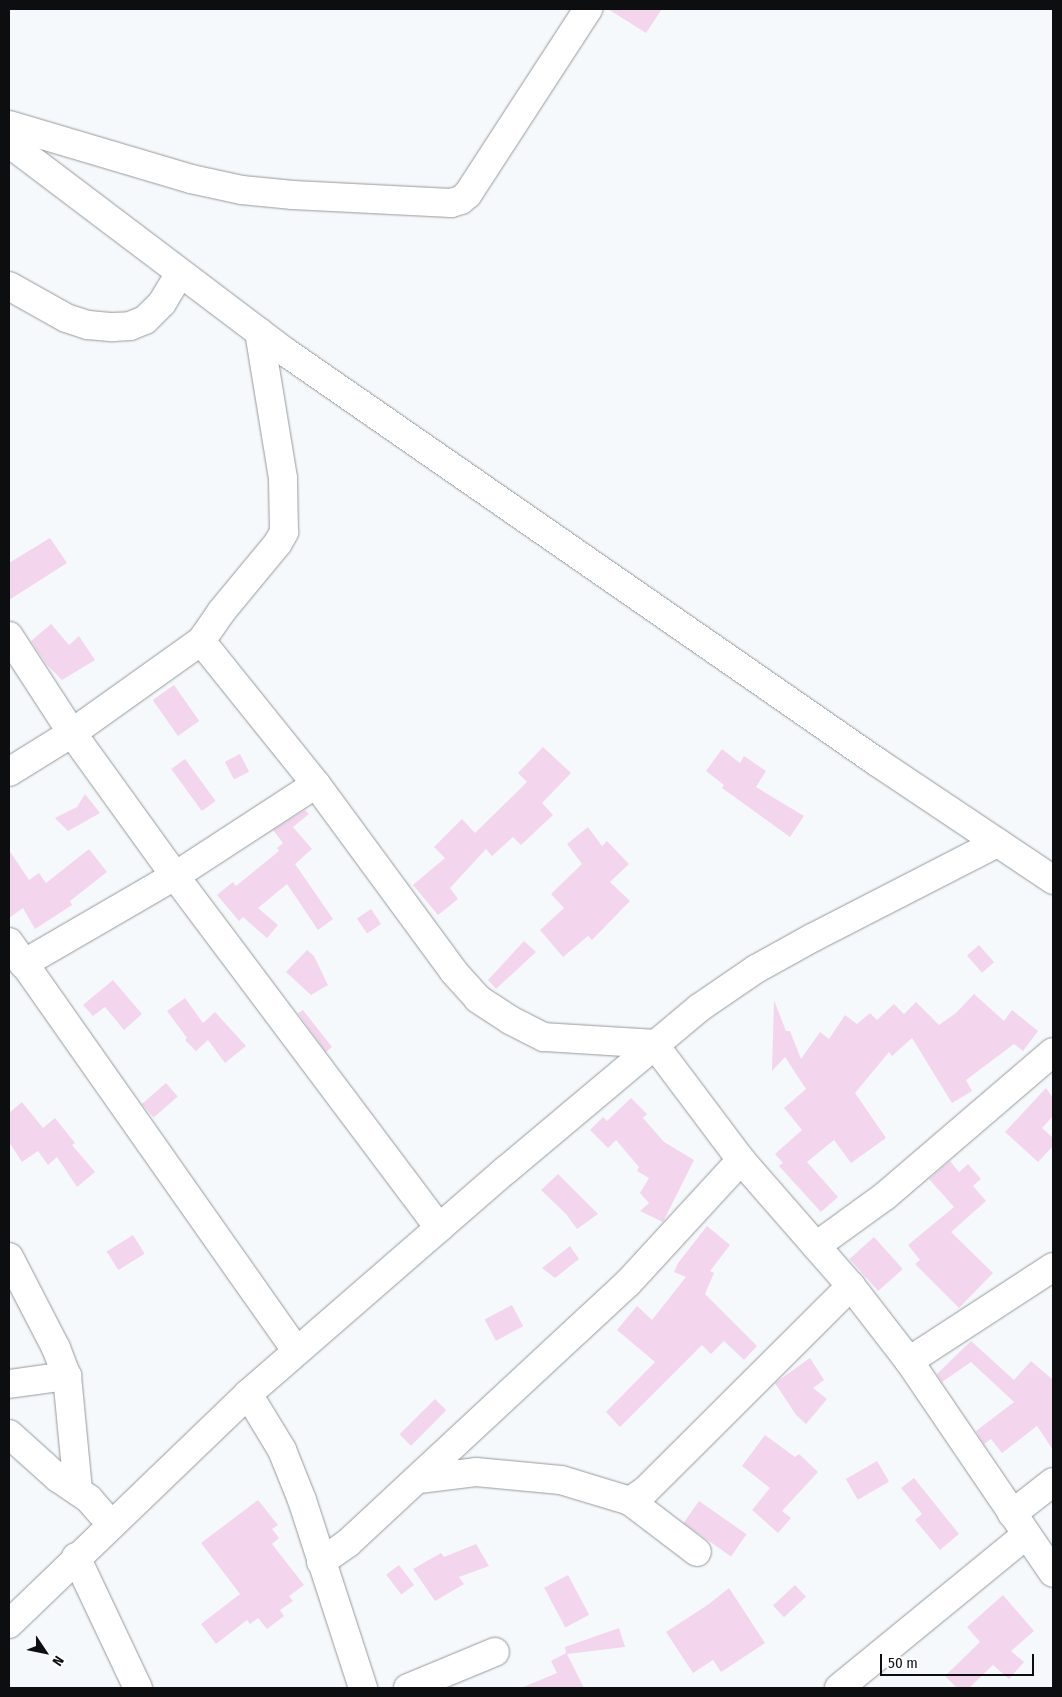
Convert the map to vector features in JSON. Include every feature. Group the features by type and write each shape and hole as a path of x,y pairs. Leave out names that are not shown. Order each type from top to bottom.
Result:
{"street":[{"path":"563,9 569,36"},
{"path":"9,125 191,179 242,190 293,195 451,203 461,200 468,194 588,9"},
{"path":"9,142 259,332 1053,880"},
{"path":"9,286 66,318 88,325 130,326 145,320 162,303 180,273"},
{"path":"9,772 72,733 201,641 221,612 278,543 284,532 283,478 259,332"},
{"path":"9,636 72,733 175,876 439,1228"},
{"path":"201,641 316,784 454,972 478,999 510,1020 544,1037 654,1044"},
{"path":"296,1351 16,953 175,876 316,784"},
{"path":"9,1624 76,1557 296,1351 654,1044 699,1008 756,969 997,843"},
{"path":"654,1044 741,1160 851,1286 909,1361 1053,1574"},
{"path":"816,1246 885,1196 1053,1052"},
{"path":"321,1562 348,1543 419,1479 628,1283 741,1160"},
{"path":"9,1257 56,1348 67,1376 78,1491"},
{"path":"909,1361 1053,1267"},
{"path":"630,1501 645,1491 851,1286"},
{"path":"9,1384 67,1376"},
{"path":"248,1394 282,1450 302,1500 363,1688"},
{"path":"9,1434 58,1478 89,1499 111,1524"},
{"path":"419,1479 476,1472 561,1480 630,1501 697,1552"},
{"path":"839,1688 1019,1525 1053,1482"},
{"path":"76,1557 138,1688"},
{"path":"408,1688 495,1652"}],"building":[{"path":"608,9 662,9 646,33"},
{"path":"50,538 67,563 9,600 9,563"},
{"path":"51,624 69,645 79,636 95,660 62,680 47,665 31,641"},
{"path":"174,685 199,721 178,736 153,700"},
{"path":"543,747 571,773 542,803 553,815 521,845 513,837 492,856 486,849 450,888 458,899 438,915 413,885 445,858 434,847 462,819 475,833 527,782 518,773"},
{"path":"722,749 740,763 744,756 766,771 756,787 804,816 790,837 722,788 724,785 706,771"},
{"path":"240,754 249,772 234,780 225,762"},
{"path":"185,759 216,801 202,811 171,769"},
{"path":"85,794 100,813 68,831 55,818 77,807"},
{"path":"305,810 309,814 293,827 312,849 295,864 333,919 318,930 287,884 258,908 278,925 267,938 243,917 239,921 217,895 233,882 236,886 279,851 277,848 283,843 273,830"},
{"path":"588,827 602,846 607,841 629,864 610,882 630,901 592,940 588,936 563,957 540,930 564,908 551,894 582,864 567,844"},
{"path":"89,849 107,872 70,901 72,905 35,929 23,908 9,918 9,850 29,880 39,873 46,883"},
{"path":"371,909 381,924 367,933 357,919"},
{"path":"524,941 536,952 496,989 488,980"},
{"path":"979,945 994,962 982,973 967,955"},
{"path":"307,950 314,956 328,985 311,995 286,972"},
{"path":"113,980 142,1014 124,1030 105,1007 93,1016 83,1005"},
{"path":"974,994 1004,1021 1012,1010 1038,1031 1023,1051 1014,1044 966,1080 972,1091 952,1103 912,1038 892,1056 889,1052 855,1093 886,1138 851,1163 834,1140 807,1162 838,1197 821,1212 779,1166 783,1163 775,1154 802,1130 784,1108 806,1089 785,1057 772,1071 774,1000 786,1031 790,1031 801,1059 820,1032 829,1039 845,1015 857,1024 870,1013 877,1020 894,1004 904,1014 916,1002 939,1025 956,1013"},
{"path":"185,998 203,1023 215,1012 246,1046 225,1063 208,1040 196,1051 185,1040 187,1038 167,1011"},
{"path":"303,1010 332,1047 326,1052 298,1013"},
{"path":"166,1083 178,1097 154,1118 142,1104"},
{"path":"1046,1088 1053,1098 1053,1116 1042,1128 1053,1138 1053,1146 1038,1162 1005,1132"},
{"path":"631,1098 647,1114 643,1118 664,1142 694,1160 663,1222 640,1211 649,1203 640,1193 649,1178 637,1171 639,1167 616,1140 608,1148 590,1130 603,1117 607,1121"},
{"path":"22,1102 43,1128 55,1118 75,1143 72,1145 95,1172 77,1187 57,1157 48,1165 38,1151 22,1162 9,1142 9,1113"},
{"path":"950,1161 959,1172 968,1164 981,1179 973,1186 986,1201 951,1232 993,1273 959,1308 915,1264 920,1260 908,1245 954,1207 929,1179"},
{"path":"558,1174 598,1214 577,1229 566,1214 541,1190"},
{"path":"707,1226 730,1245 710,1271 714,1273 705,1294 757,1346 744,1360 724,1341 711,1354 702,1345 620,1427 606,1412 655,1362 617,1330 637,1306 652,1320 686,1277 674,1272 678,1263"},
{"path":"133,1235 145,1254 118,1270 107,1251"},
{"path":"874,1237 903,1269 878,1291 849,1259"},
{"path":"570,1246 579,1259 555,1278 542,1268"},
{"path":"512,1305 523,1326 496,1341 485,1320"},
{"path":"971,1341 1014,1380 1031,1361 1053,1380 1053,1450 1037,1426 1002,1453 991,1439 984,1444 976,1431 1014,1402 971,1362 942,1382 937,1374"},
{"path":"810,1358 824,1380 813,1388 827,1399 806,1424 796,1415 775,1383"},
{"path":"435,1399 446,1410 411,1446 400,1434"},
{"path":"765,1435 795,1457 799,1454 818,1472 782,1511 791,1518 778,1533 752,1510 770,1488 742,1466"},
{"path":"877,1461 889,1482 858,1500 846,1479"},
{"path":"914,1478 959,1534 940,1550 915,1520 922,1514 901,1488"},
{"path":"258,1500 278,1525 272,1529 279,1538 272,1544 304,1585 289,1596 293,1601 280,1610 284,1616 267,1629 258,1618 250,1624 247,1620 216,1644 201,1624 240,1594 201,1543"},
{"path":"699,1501 747,1534 731,1556 684,1523"},
{"path":"476,1544 489,1566 459,1577 464,1584 435,1601 413,1569 441,1553 444,1557"},
{"path":"399,1565 414,1585 401,1595 386,1575"},
{"path":"568,1575 589,1615 565,1627 544,1588"},
{"path":"795,1585 806,1597 784,1617 773,1605"},
{"path":"729,1588 765,1643 721,1672 713,1660 693,1673 666,1632 709,1604"},
{"path":"1003,1595 1034,1631 1011,1651 1024,1662 1009,1679 993,1665 969,1688 957,1688 945,1676 980,1642 967,1627"},
{"path":"619,1628 625,1647 567,1654 584,1688 521,1688 557,1673 551,1661 566,1653 565,1647"}]}
